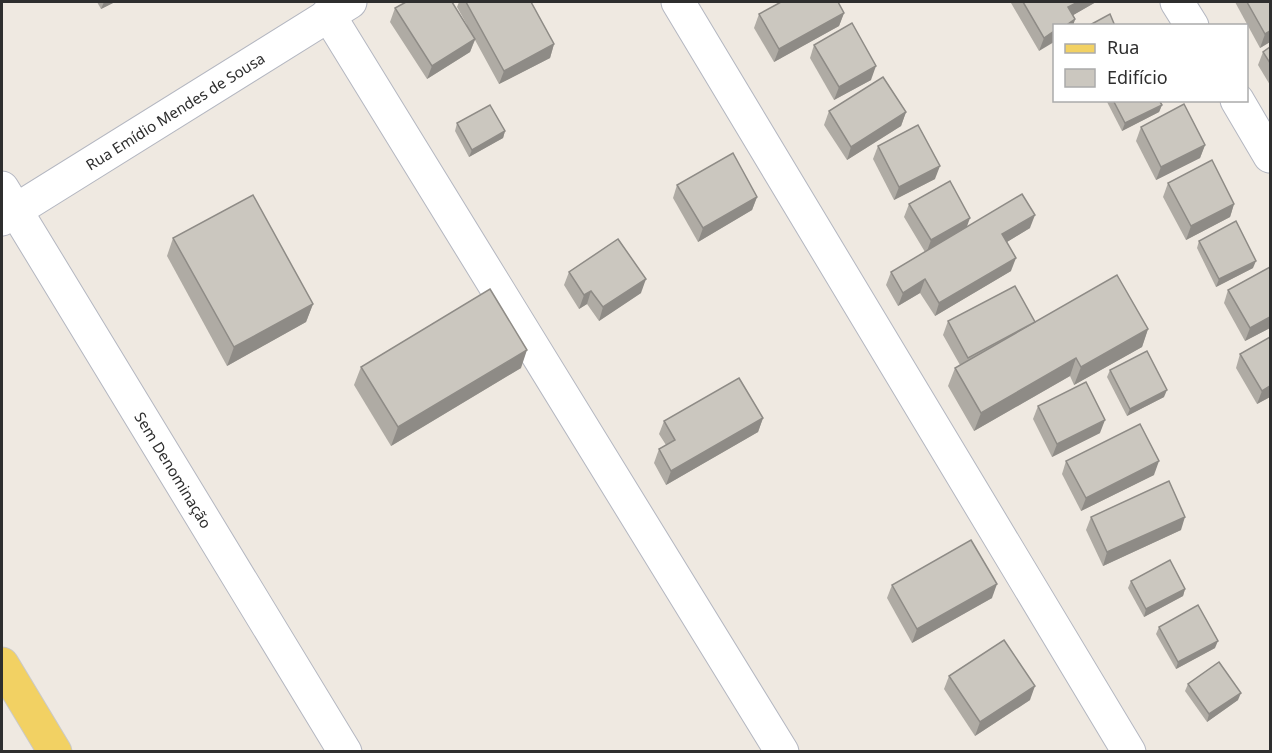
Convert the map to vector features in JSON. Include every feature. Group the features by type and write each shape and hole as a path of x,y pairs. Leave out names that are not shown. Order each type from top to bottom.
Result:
{"main road":[{"path":"2,664 55,752"}],"street":[{"path":"678,2 1129,752"},
{"path":"1177,2 1191,24"},
{"path":"339,8 782,752"},
{"name":"Rua Emídio Mendes de Sousa","path":"6,206 339,8"},
{"path":"1238,102 1270,156"},
{"name":"Sem Denominação","path":"6,206 345,752"}],"building":[{"path":"406,2 452,2 475,39 432,66 395,8"},
{"path":"466,2 531,2 554,44 504,71"},
{"path":"781,2 838,2 844,13 779,49 759,14"},
{"path":"1023,2 1078,2 1068,7 1075,19 1068,24 1053,24 1053,32 1044,38"},
{"path":"1247,2 1270,2 1270,31 1265,34"},
{"path":"1110,14 1114,24 1092,24"},
{"path":"852,23 876,66 839,87 814,45"},
{"path":"1270,47 1270,63 1263,52"},
{"path":"883,77 906,112 851,147 829,111"},
{"path":"1114,102 1160,102 1162,105 1125,123"},
{"path":"1184,104 1205,145 1161,167 1141,127"},
{"path":"490,105 505,131 472,150 457,123"},
{"path":"918,125 940,166 899,187 878,146"},
{"path":"733,153 757,197 703,228 677,185"},
{"path":"1212,160 1234,204 1191,226 1168,183"},
{"path":"950,181 970,218 931,240 909,204"},
{"path":"1022,194 1035,215 1002,234 1016,258 939,303 925,279 903,293 891,272"},
{"path":"253,195 313,304 234,347 173,238"},
{"path":"1236,221 1256,261 1219,279 1199,241"},
{"path":"618,239 646,279 603,307 591,291 584,295 569,272"},
{"path":"1270,267 1270,317 1250,328 1228,290"},
{"path":"1117,275 1148,329 1081,367 1076,358 981,413 955,368"},
{"path":"1015,286 1035,322 968,358 948,321"},
{"path":"490,289 527,350 398,427 361,367"},
{"path":"1270,337 1270,386 1262,391 1240,354"},
{"path":"1147,351 1167,390 1130,409 1110,370"},
{"path":"739,378 763,418 671,471 659,449 675,440 664,421"},
{"path":"1086,382 1105,420 1057,444 1038,406"},
{"path":"1140,424 1159,461 1086,498 1066,461"},
{"path":"1169,481 1185,517 1107,552 1091,517"},
{"path":"971,540 997,584 917,629 892,585"},
{"path":"1170,560 1185,589 1146,609 1131,581"},
{"path":"1198,605 1218,641 1178,662 1159,627"},
{"path":"1004,640 1035,686 980,722 949,676"},
{"path":"1219,662 1241,693 1209,714 1188,684"}]}
